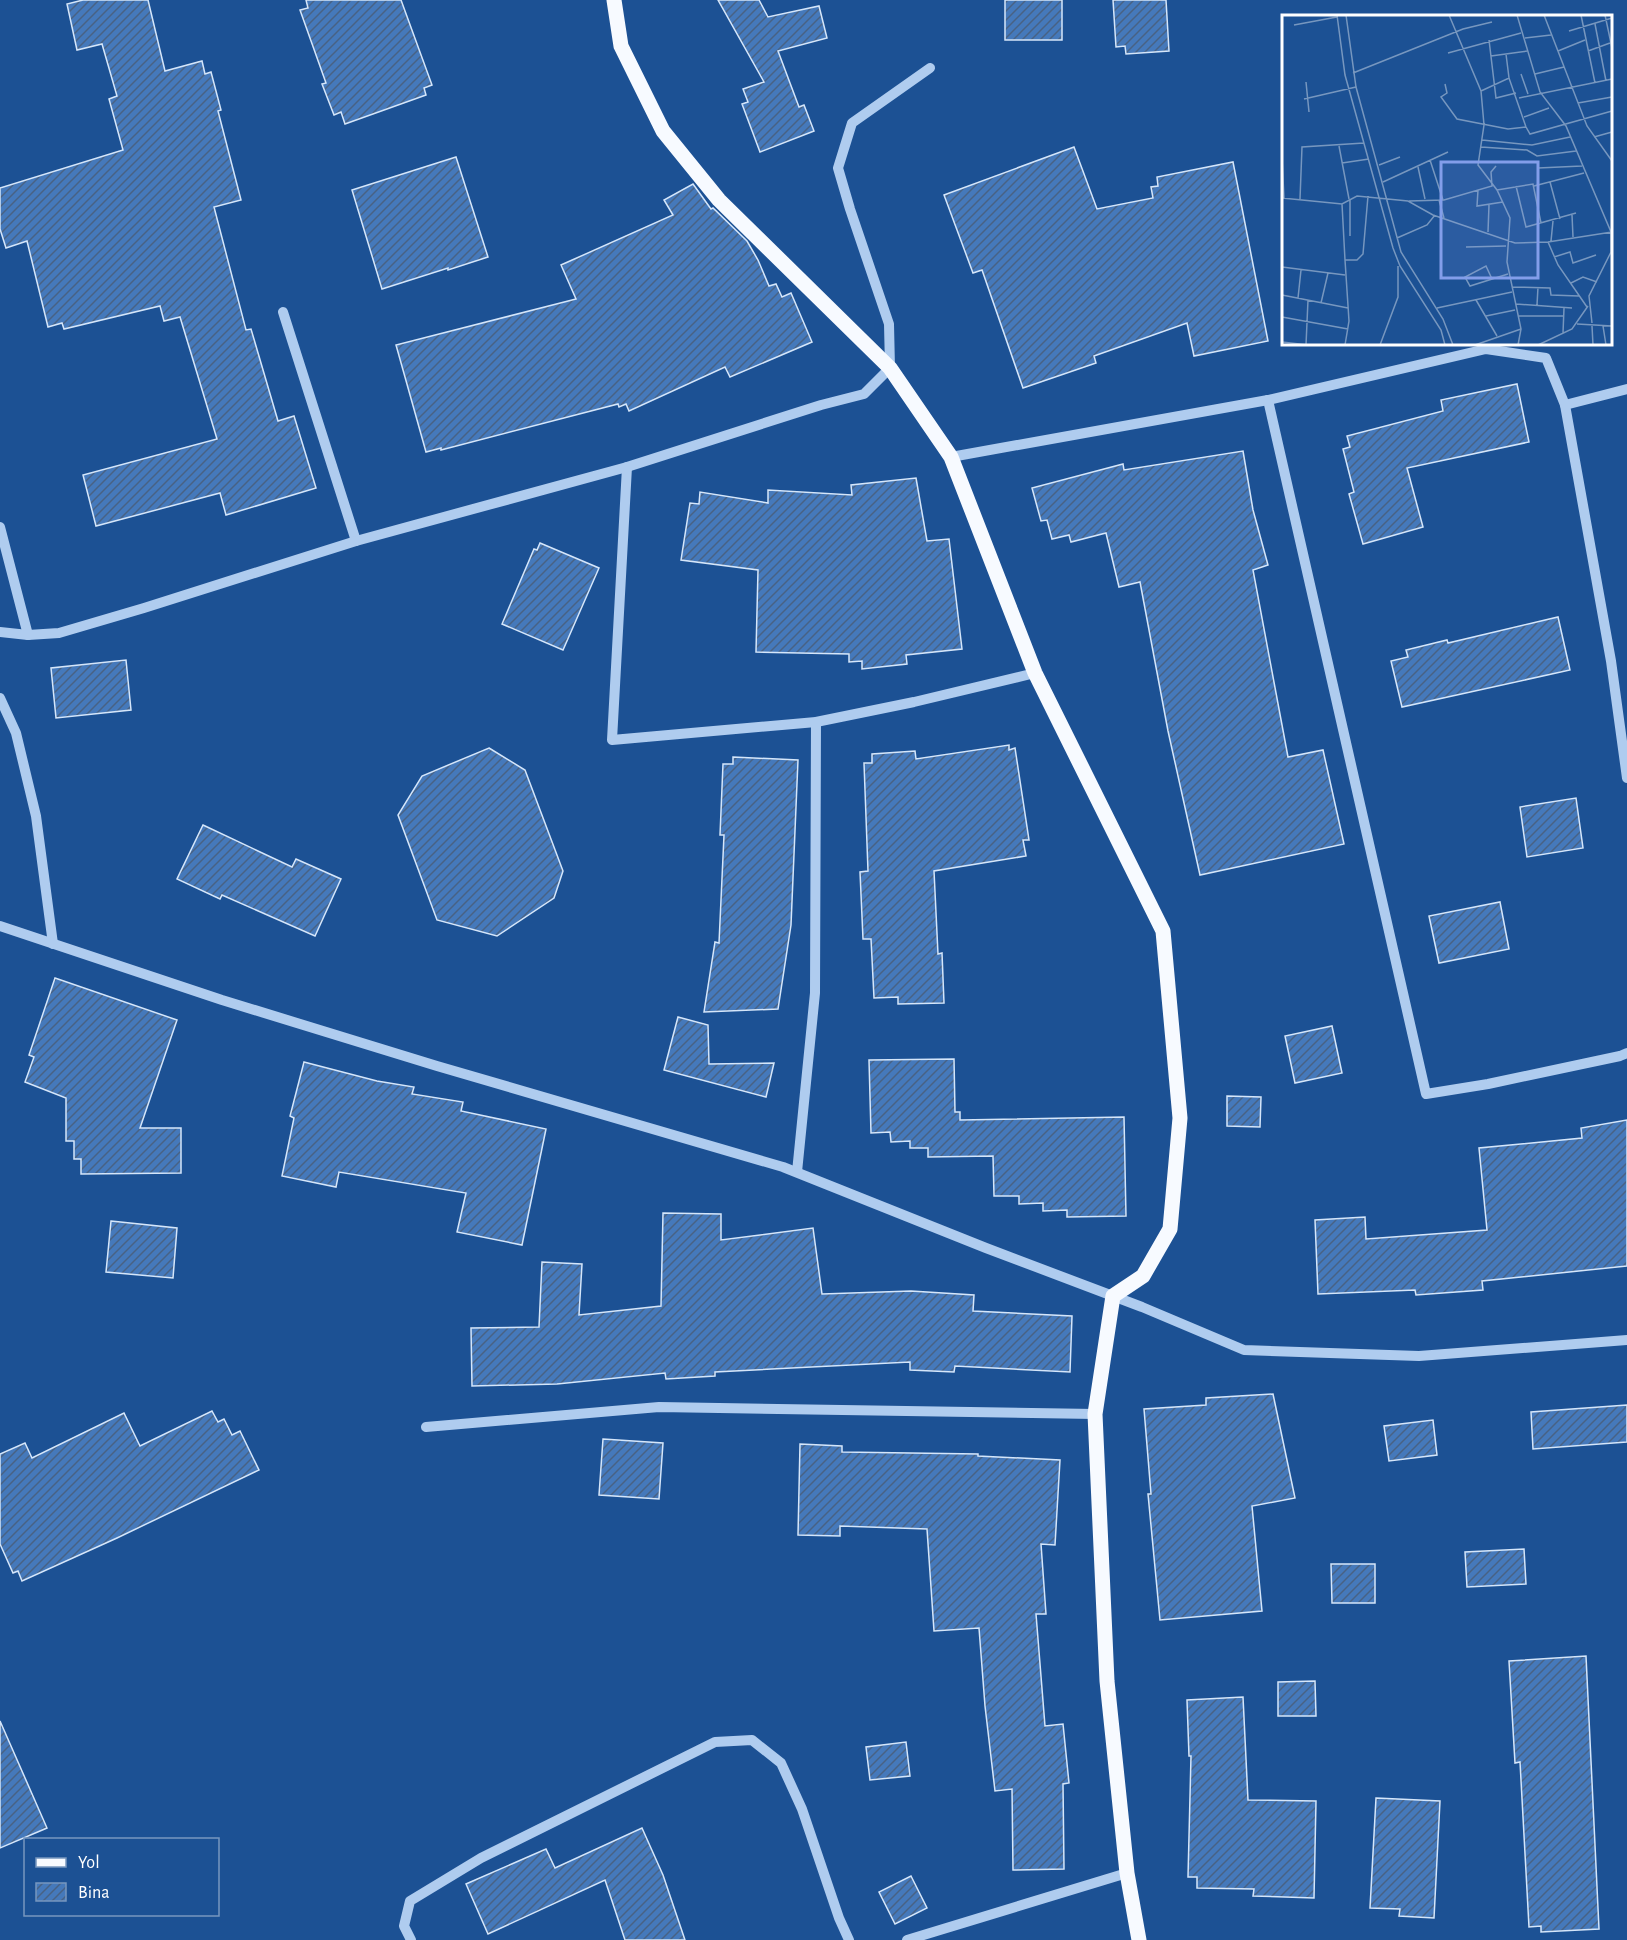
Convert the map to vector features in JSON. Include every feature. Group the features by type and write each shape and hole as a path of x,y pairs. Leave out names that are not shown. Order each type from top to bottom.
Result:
{"main road":[{"path":"614,0 621,46 663,131 719,200 890,368 951,457 1035,673 1163,931 1180,1118 1170,1229 1143,1276 1113,1296 1095,1414 1107,1681 1127,1873 1139,1940"}],"street":[{"path":"0,632 28,635 59,633 356,541 627,467 821,405 864,394 890,368 889,324 838,168 852,123 930,68"},
{"path":"283,312 356,541"},
{"path":"951,457 1268,400 1486,348 1546,358 1565,405 1611,661 1627,778"},
{"path":"1565,405 1627,389"},
{"path":"1268,400 1426,1094 1488,1084 1627,1053"},
{"path":"627,467 612,741 816,722 914,702 1035,673"},
{"path":"0,527 28,635"},
{"path":"0,698 16,733 36,816 53,944"},
{"path":"796,1172 815,993 816,722"},
{"path":"0,926 222,1000 425,1063 796,1172 1113,1296 1244,1350 1419,1356 1627,1340"},
{"path":"426,1427 659,1407 1095,1414"},
{"path":"411,1940 404,1926 410,1901 481,1858 715,1742 752,1740 781,1763 802,1809 839,1918 849,1940"},
{"path":"908,1940 1127,1873"}],"building":[{"path":"83,0 148,0 165,71 202,61 205,74 211,72 221,110 218,111 241,200 214,207 246,330 251,329 278,421 294,416 316,488 226,515 220,493 96,526 83,475 217,439 180,317 164,321 160,306 64,329 62,323 48,327 27,241 6,248 0,229 0,188 123,150 109,99 117,96 102,44 77,50 67,4"},
{"path":"306,0 401,0 432,85 424,88 426,95 345,124 341,112 334,115 322,84 326,83 300,10 308,8"},
{"path":"718,0 759,0 768,17 819,6 827,38 778,51 799,107 804,105 814,131 760,152 742,104 748,102 743,89 764,82"},
{"path":"1005,0 1062,0 1062,40 1005,40"},
{"path":"1113,0 1166,0 1169,51 1126,54 1125,46 1116,47"},
{"path":"1074,147 1097,209 1153,198 1151,187 1158,186 1157,177 1233,162 1268,341 1194,356 1187,323 1094,356 1096,363 1023,388 982,270 973,273 944,195"},
{"path":"456,157 488,257 382,289 352,190"},
{"path":"693,184 711,209 713,208 747,241 769,286 776,284 782,297 791,293 812,342 730,377 725,367 629,411 626,404 619,407 618,404 426,452 396,345 576,299 561,265 673,215 664,200"},
{"path":"1517,384 1529,442 1407,468 1423,527 1363,544 1349,494 1354,492 1343,449 1350,447 1347,436 1443,411 1441,400"},
{"path":"1243,451 1253,510 1268,565 1253,570 1288,757 1323,750 1344,844 1200,875 1168,731 1140,582 1119,587 1106,533 1071,542 1069,535 1052,539 1047,520 1041,521 1032,488 1123,464 1124,470"},
{"path":"916,478 927,541 949,539 962,649 906,655 907,664 862,669 862,661 849,662 849,654 756,652 758,570 681,560 690,503 699,504 700,492 768,503 768,490 852,495 851,485"},
{"path":"540,543 599,568 563,650 502,624 534,549 537,550"},
{"path":"1558,617 1570,670 1402,707 1391,661 1408,657 1406,650 1447,640 1448,643"},
{"path":"126,660 131,710 56,718 51,668"},
{"path":"1009,745 1009,750 1015,748 1029,840 1023,840 1026,856 934,871 938,954 942,953 944,1003 898,1004 898,997 874,998 871,939 863,939 860,872 868,871 864,763 872,763 872,754 915,751 916,759"},
{"path":"489,748 525,770 563,871 554,898 497,936 437,920 398,815 422,776"},
{"path":"733,757 798,760 791,925 778,1009 704,1012 715,942 719,943 724,835 720,835 723,764 733,764"},
{"path":"1576,798 1583,848 1527,857 1520,807"},
{"path":"203,825 292,867 296,859 341,879 315,936 222,895 220,899 177,879"},
{"path":"1500,902 1509,949 1439,963 1429,916"},
{"path":"55,978 177,1020 140,1128 181,1128 181,1173 81,1174 81,1159 74,1159 74,1141 66,1141 66,1098 25,1082 34,1057 29,1055"},
{"path":"678,1017 708,1025 709,1064 774,1063 766,1097 664,1070"},
{"path":"1332,1026 1342,1073 1295,1083 1285,1036"},
{"path":"954,1059 955,1112 960,1112 960,1120 1124,1117 1126,1216 1067,1217 1067,1210 1043,1211 1043,1203 1019,1204 1019,1196 994,1196 993,1156 928,1157 928,1148 910,1148 910,1141 891,1142 890,1132 871,1133 869,1060"},
{"path":"304,1062 377,1081 414,1087 412,1094 463,1102 461,1111 546,1129 522,1245 457,1232 466,1193 339,1172 336,1187 282,1176 294,1118 290,1116"},
{"path":"1227,1096 1261,1097 1260,1127 1227,1126"},
{"path":"1627,1120 1627,1266 1482,1281 1483,1290 1416,1295 1415,1290 1318,1294 1315,1220 1365,1217 1366,1239 1487,1230 1479,1148 1582,1138 1581,1128"},
{"path":"663,1213 721,1214 721,1240 813,1228 822,1294 911,1291 974,1295 973,1311 1072,1316 1070,1372 955,1366 954,1372 910,1370 910,1362 715,1372 715,1376 666,1379 665,1373 557,1384 472,1386 471,1328 539,1327 542,1262 582,1264 579,1315 661,1306"},
{"path":"111,1221 177,1228 173,1278 106,1272"},
{"path":"1273,1394 1295,1498 1252,1506 1262,1611 1160,1620 1148,1494 1151,1494 1144,1409 1206,1405 1206,1398"},
{"path":"1627,1405 1627,1442 1533,1449 1531,1412"},
{"path":"212,1411 218,1422 224,1419 232,1435 240,1431 259,1470 22,1581 18,1571 13,1573 0,1544 0,1454 25,1443 32,1458 124,1413 140,1446"},
{"path":"1433,1420 1437,1455 1389,1461 1384,1426"},
{"path":"603,1439 663,1443 659,1499 599,1495"},
{"path":"800,1444 842,1446 842,1452 978,1454 978,1456 1060,1460 1055,1545 1041,1544 1046,1614 1036,1614 1045,1726 1063,1724 1069,1783 1063,1784 1064,1869 1013,1870 1012,1789 995,1791 979,1628 934,1631 927,1529 840,1526 840,1536 798,1535"},
{"path":"1524,1549 1526,1584 1467,1587 1465,1552"},
{"path":"1331,1564 1375,1564 1375,1603 1332,1603"},
{"path":"1586,1656 1599,1929 1541,1932 1541,1926 1529,1927 1520,1762 1515,1763 1509,1661"},
{"path":"1315,1681 1316,1716 1278,1716 1278,1682"},
{"path":"1243,1697 1248,1800 1316,1801 1314,1898 1253,1896 1254,1889 1197,1888 1197,1877 1188,1877 1191,1756 1189,1756 1187,1700"},
{"path":"0,1721 47,1828 0,1848"},
{"path":"906,1742 910,1776 870,1780 866,1747"},
{"path":"1376,1798 1440,1801 1434,1918 1399,1916 1400,1909 1370,1908"},
{"path":"642,1828 663,1875 685,1940 625,1940 605,1880 488,1934 466,1884 546,1849 555,1868"},
{"path":"911,1876 927,1908 895,1924 879,1892"}]}
